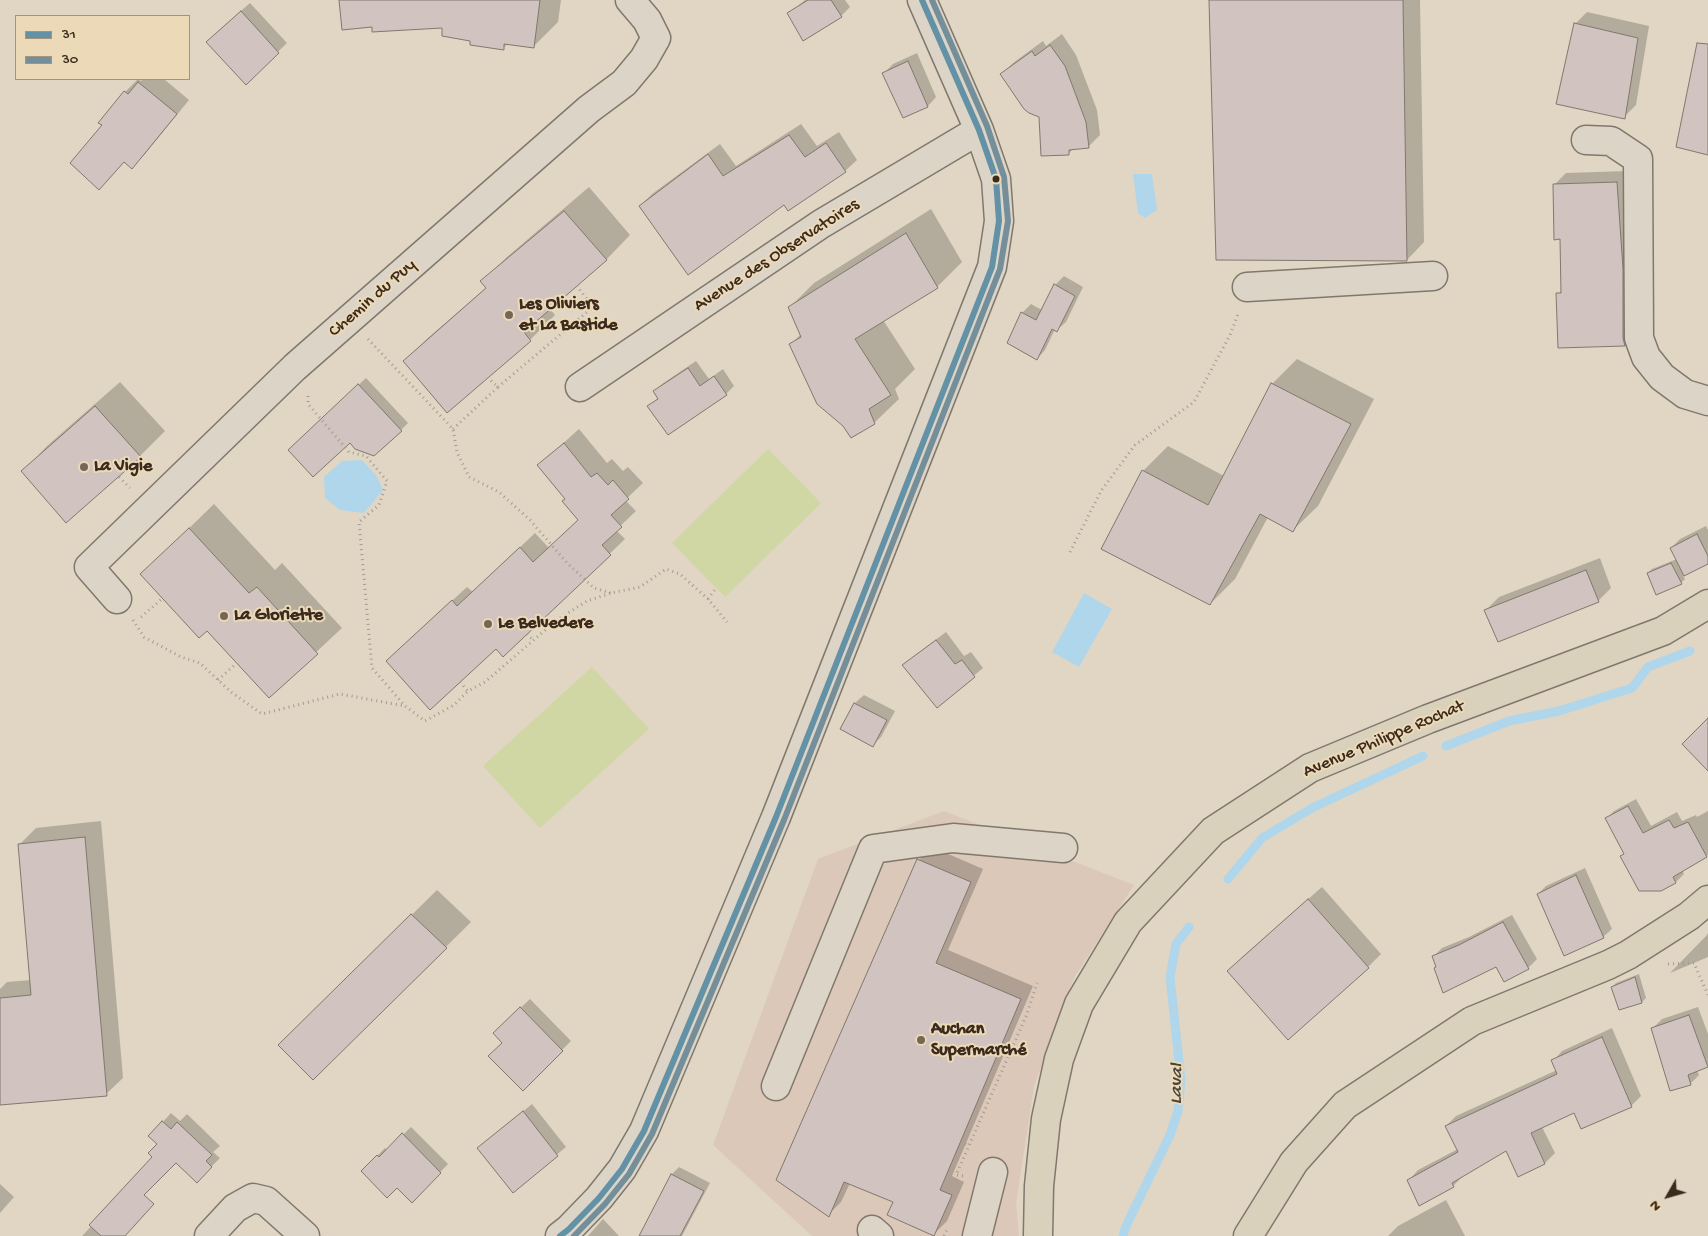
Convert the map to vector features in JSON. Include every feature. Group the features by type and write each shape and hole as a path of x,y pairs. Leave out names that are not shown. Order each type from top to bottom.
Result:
{"main road":[{"name":"Avenue Philippe Rochat","path":"1038,1236 1039,1186 1046,1119 1059,1059 1079,1004 1128,922 1213,831 1310,768 1428,719 1663,632 1708,604"},
{"path":"1663,632 1708,612"},
{"path":"1248,1236 1294,1162 1345,1105 1472,1021 1628,955 1689,916 1708,900"}],"street":[{"name":"Chemin du Puy","path":"117,599 89,567 295,367 589,109 624,83 644,59 656,38 647,20 630,0"},
{"path":"560,1236 599,1198 616,1176 644,1130 776,817 992,267 1000,221 996,179 979,130 925,1"},
{"name":"Avenue des Observatoires","path":"580,387 821,224 979,130"},
{"path":"1586,140 1611,141 1638,159 1639,338 1646,357 1662,377 1684,394 1708,401"},
{"path":"1246,287 1433,276"},
{"path":"776,1086 873,849 953,838 1063,848"},
{"path":"977,1236 980,1174"},
{"path":"209,1236 235,1208 253,1198 266,1201 305,1236"}],"path":[{"path":"453,429 498,387 593,307 577,286"},
{"path":"1070,552 1101,491 1135,445 1194,402 1230,335 1246,287"},
{"path":"365,334 453,429 457,452 469,477 499,492 530,520 567,563 594,588 611,593"},
{"path":"488,378 498,387"},
{"path":"308,394 308,404 349,452 366,456 387,481 379,505 359,522 372,668 405,706 426,721 454,705 468,691 485,682 557,620 587,601 611,593 640,587 666,569 680,574 708,599 728,622"},
{"path":"708,599 716,588"},
{"path":"134,622 163,598"},
{"path":"117,599 144,636 181,657 200,663 231,692 262,714 340,694 405,706"},
{"path":"527,634 534,641"},
{"path":"218,680 237,664"},
{"path":"460,682 468,691"},
{"path":"1694,963 1708,995"},
{"path":"980,1174 956,1175 1027,1014 1037,982"},
{"path":"960,1141 969,1146"},
{"path":"944,1236 951,1219"}],"shaded area":[{"path":"944,811 1134,885 1074,978 1034,1086 1016,1204 1019,1236 812,1236 713,1145 818,859"}],"green space":[{"path":"768,449 821,503 725,597 672,543"},
{"path":"592,667 649,729 540,828 483,766"}],"water":[{"path":"1133,174 1152,174 1157,210 1145,218 1138,213"},
{"path":"362,460 376,475 383,490 364,513 340,510 325,498 324,477 342,461"},
{"path":"1084,593 1112,609 1079,667 1052,652"}],"building":[{"path":"339,0 540,0 534,48 504,44 504,50 470,45 470,41 442,36 442,28 372,32 372,27 342,30"},
{"path":"808,0 831,0 842,17 803,41 787,13"},
{"path":"1209,0 1403,0 1407,261 1216,260"},
{"path":"241,11 279,53 246,85 206,42"},
{"path":"1574,23 1638,38 1625,119 1556,104"},
{"path":"1697,43 1708,44 1708,155 1676,147"},
{"path":"1050,45 1065,66 1086,122 1089,148 1069,150 1069,155 1041,156 1039,117 1024,109 1000,74 1032,51 1035,56"},
{"path":"908,61 928,107 903,118 882,73"},
{"path":"138,82 177,114 132,169 124,162 99,190 70,163 102,125 98,123 124,91 128,94"},
{"path":"789,135 805,157 826,143 846,172 788,211 784,205 688,275 639,206 708,154 723,176"},
{"path":"1617,182 1623,269 1623,338 1625,346 1558,348 1556,293 1561,293 1560,239 1554,240 1553,184"},
{"name":"Les Oliviers et La Bastide","path":"564,211 607,260 524,332 531,341 447,413 403,361 486,288 480,281"},
{"path":"906,233 938,288 855,339 891,395 869,409 875,424 851,438 843,426 817,404 789,344 801,337 788,307"},
{"path":"1054,284 1075,296 1057,332 1052,329 1037,360 1007,343 1021,312 1036,320"},
{"path":"688,368 700,386 714,376 727,395 668,435 647,406 658,399 653,391"},
{"path":"1271,383 1351,424 1293,532 1260,514 1210,605 1101,549 1142,470 1208,505"},
{"path":"358,384 402,431 374,456 355,449 350,443 313,477 288,450"},
{"name":"La Vigie","path":"95,406 141,457 66,523 21,471"},
{"path":"564,443 591,477 597,473 608,485 613,480 629,499 611,515 622,527 602,545 611,555 503,657 496,649 430,710 386,661 452,600 457,606 520,547 533,562 578,520 562,501 565,499 537,465"},
{"name":"La Gloriette","path":"189,528 249,593 257,587 318,654 269,698 207,631 199,638 140,574"},
{"path":"1697,534 1708,556 1708,564 1684,576 1670,548"},
{"path":"1671,563 1682,584 1656,595 1647,573"},
{"path":"1586,570 1599,602 1498,642 1484,610"},
{"path":"936,640 955,664 962,660 975,677 937,708 902,665"},
{"path":"854,703 887,720 873,747 840,729"},
{"path":"1708,718 1708,771 1682,744"},
{"path":"1628,806 1643,833 1669,820 1674,828 1688,822 1707,857 1673,877 1676,883 1661,891 1639,891 1620,856 1624,854 1605,818"},
{"path":"85,837 107,1096 0,1105 0,998 31,995 18,844"},
{"name":"Auchan Supermarché","path":"917,859 971,882 936,963 1021,999 940,1190 952,1195 934,1236 887,1215 893,1202 844,1182 829,1217 776,1180"},
{"path":"1576,875 1604,938 1564,956 1537,894"},
{"path":"1308,899 1369,968 1288,1040 1227,971"},
{"path":"411,914 447,948 313,1080 278,1045"},
{"path":"1503,922 1529,969 1504,982 1496,967 1443,993 1434,968 1436,967 1432,956 1459,945"},
{"path":"1635,977 1642,1003 1619,1010 1611,987"},
{"path":"520,1007 563,1051 523,1091 488,1056 502,1043 493,1033"},
{"path":"1689,1015 1708,1067 1688,1075 1691,1085 1670,1091 1651,1028"},
{"path":"1602,1037 1632,1107 1581,1129 1574,1113 1531,1133 1545,1164 1518,1177 1506,1151 1452,1183 1454,1187 1419,1206 1407,1180 1458,1152 1445,1126 1557,1074 1551,1060"},
{"path":"523,1111 558,1156 513,1193 477,1148"},
{"path":"162,1121 171,1129 177,1122 212,1155 206,1161 212,1167 197,1183 176,1163 144,1195 154,1204 125,1236 101,1236 89,1225 152,1157 148,1153 157,1144 148,1136"},
{"path":"402,1133 441,1173 412,1203 397,1188 387,1198 361,1171 377,1155 379,1157"},
{"path":"671,1174 704,1191 680,1236 639,1236"}],"waterway":[{"path":"1446,746 1509,721 1559,711 1632,688 1648,667 1690,651"},
{"path":"1228,879 1262,838 1312,808 1423,756"},
{"name":"Laval","path":"1123,1236 1170,1135 1178,1111 1181,1080 1170,977 1176,944 1189,927"}],"transit line":[{"name":"31","path":"560,1236 599,1198 622,1169 644,1131 776,817 992,267 999,221 996,179 979,130 922,0"},
{"name":"30","path":"574,1236 605,1204 629,1174 652,1134 784,820 1000,269 1008,221 1004,177 987,126 932,0"}],"place":[{"name":"Les Oliviers et La Bastide","path":"509,315"},
{"name":"La Vigie","path":"84,467"},
{"name":"La Gloriette","path":"224,616"},
{"name":"Le Belvedere","path":"488,624"},
{"name":"Auchan Supermarché","path":"921,1040"}]}
